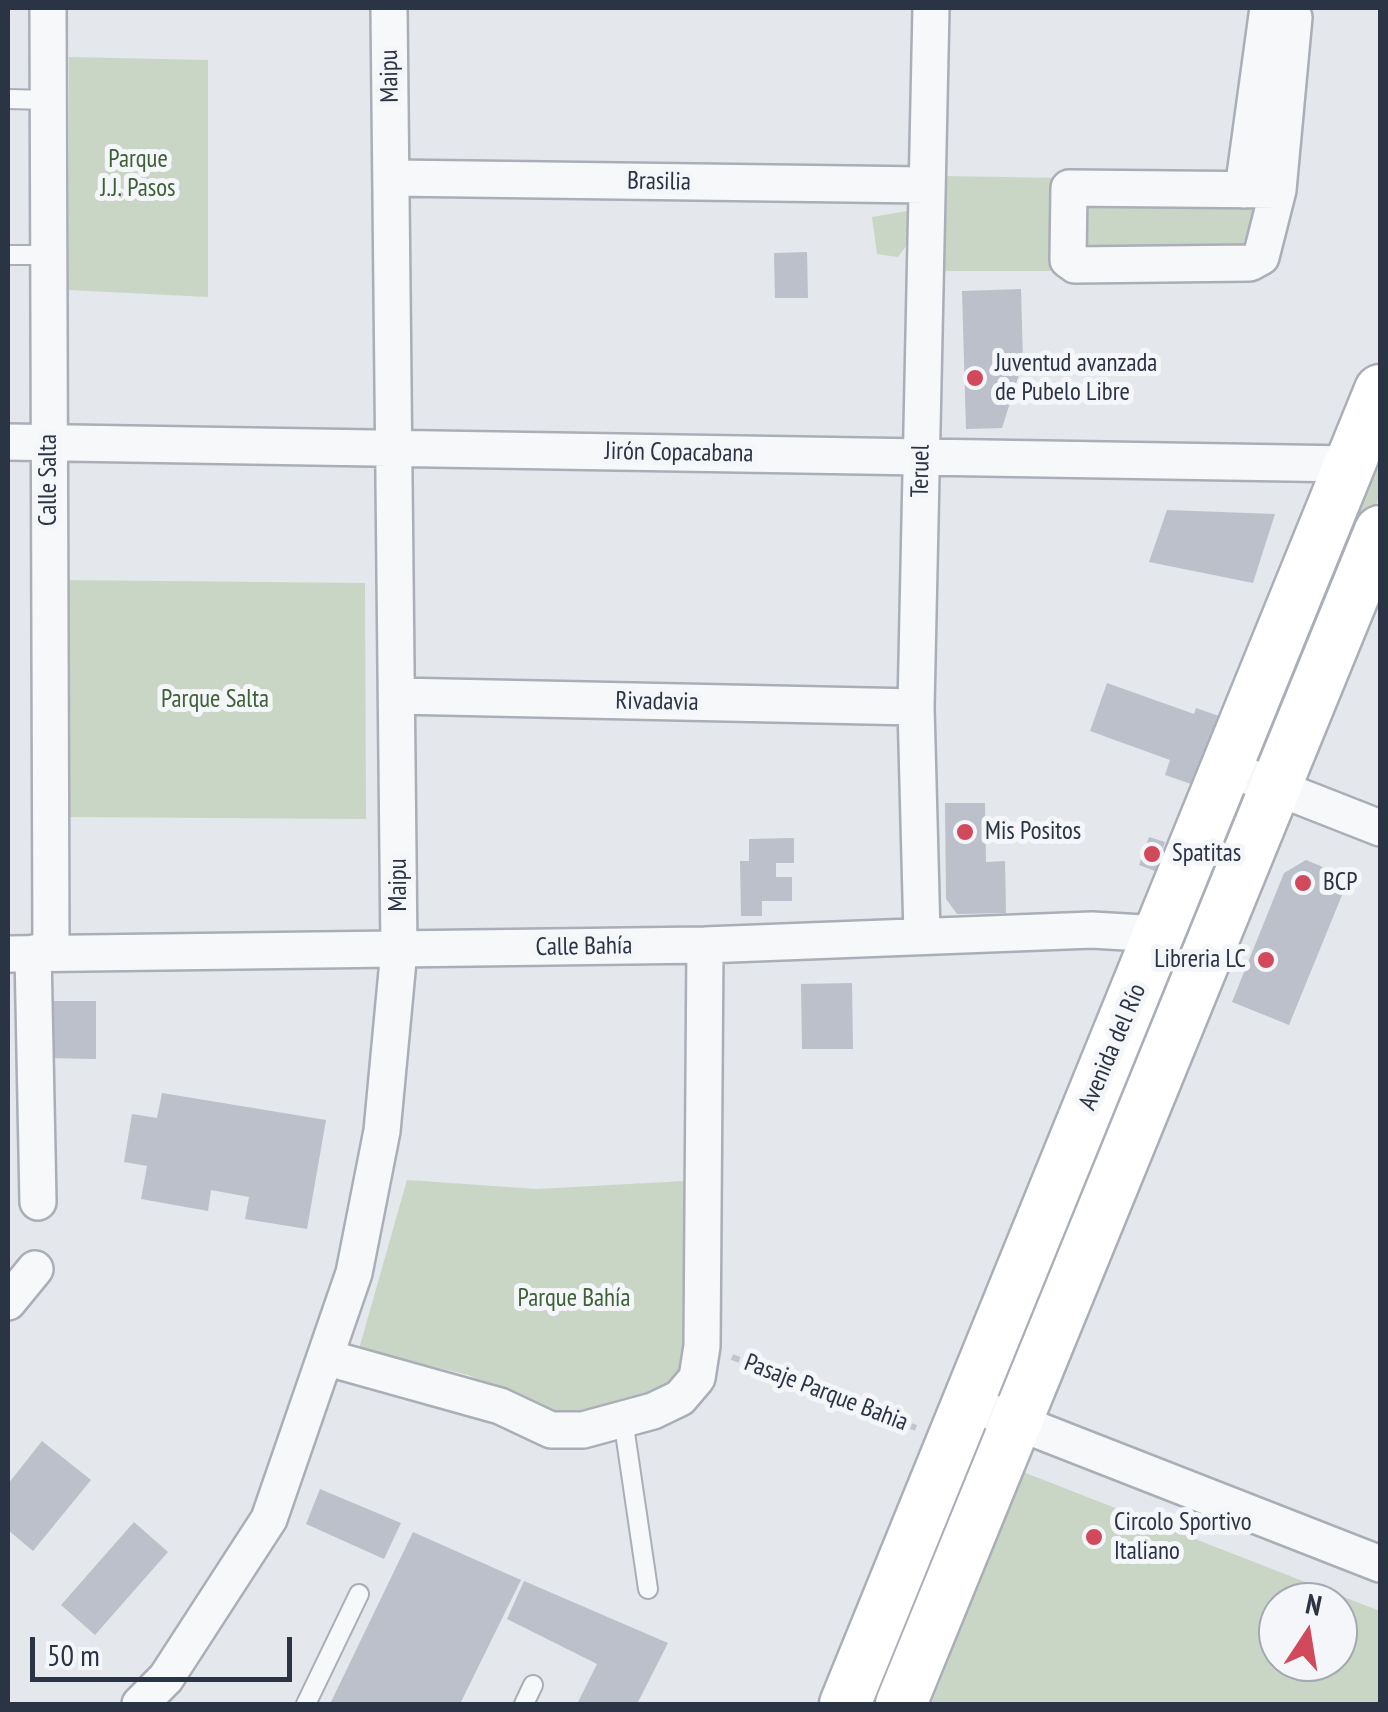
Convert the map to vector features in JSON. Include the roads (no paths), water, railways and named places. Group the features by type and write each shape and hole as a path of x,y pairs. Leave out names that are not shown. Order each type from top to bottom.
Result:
{"main road":[{"name":"Avenida del Río","path":"845,1704 1380,390"},
{"name":"Avenida del Río","path":"901,1704 1380,532"}],"street":[{"name":"Calle Salta","path":"38,1202 30,953 49,443 48,8"},
{"name":"Maipu","path":"140,1704 166,1678 269,1519 328,1358 372,1190 400,950 389,8"},
{"name":"Teruel","path":"922,935 916,707 930,8"},
{"path":"1243,190 1268,8"},
{"path":"1278,190 1069,188 1068,260 1075,265 1250,263 1261,258 1278,190 1294,16 1290,8"},
{"name":"Brasilia","path":"392,178 925,186"},
{"name":"Jirón Copacabana","path":"8,442 1350,464"},
{"name":"Rivadavia","path":"397,696 916,707"},
{"path":"1227,768 1380,828"},
{"name":"Calle Bahía","path":"30,953 704,946 1092,930 1160,934"},
{"path":"328,1358 500,1406 551,1430 583,1430 623,1420 680,1398 697,1378 702,1346 704,946"},
{"path":"8,1302 35,1269"},
{"path":"957,1421 1014,1421 1380,1564"}],"lane":[{"path":"8,99 48,100"},
{"path":"8,254 48,255"},
{"path":"623,1420 648,1590"},
{"path":"306,1704 359,1594"},
{"path":"524,1704 533,1685"}],"place":[{"name":"Juventud avanzada de Pubelo Libre","path":"975,378"},
{"name":"Mis Positos","path":"965,832"},
{"name":"Spatitas","path":"1152,854"},
{"name":"BCP","path":"1303,883"},
{"name":"Libreria LC","path":"1266,960"},
{"name":"Circolo Sportivo Italiano","path":"1094,1537"}],"park label":[{"name":"Parque J.J. Pasos","path":"138,174"},
{"name":"Parque Salta","path":"215,700"},
{"name":"Parque Bahía","path":"574,1299"}]}
